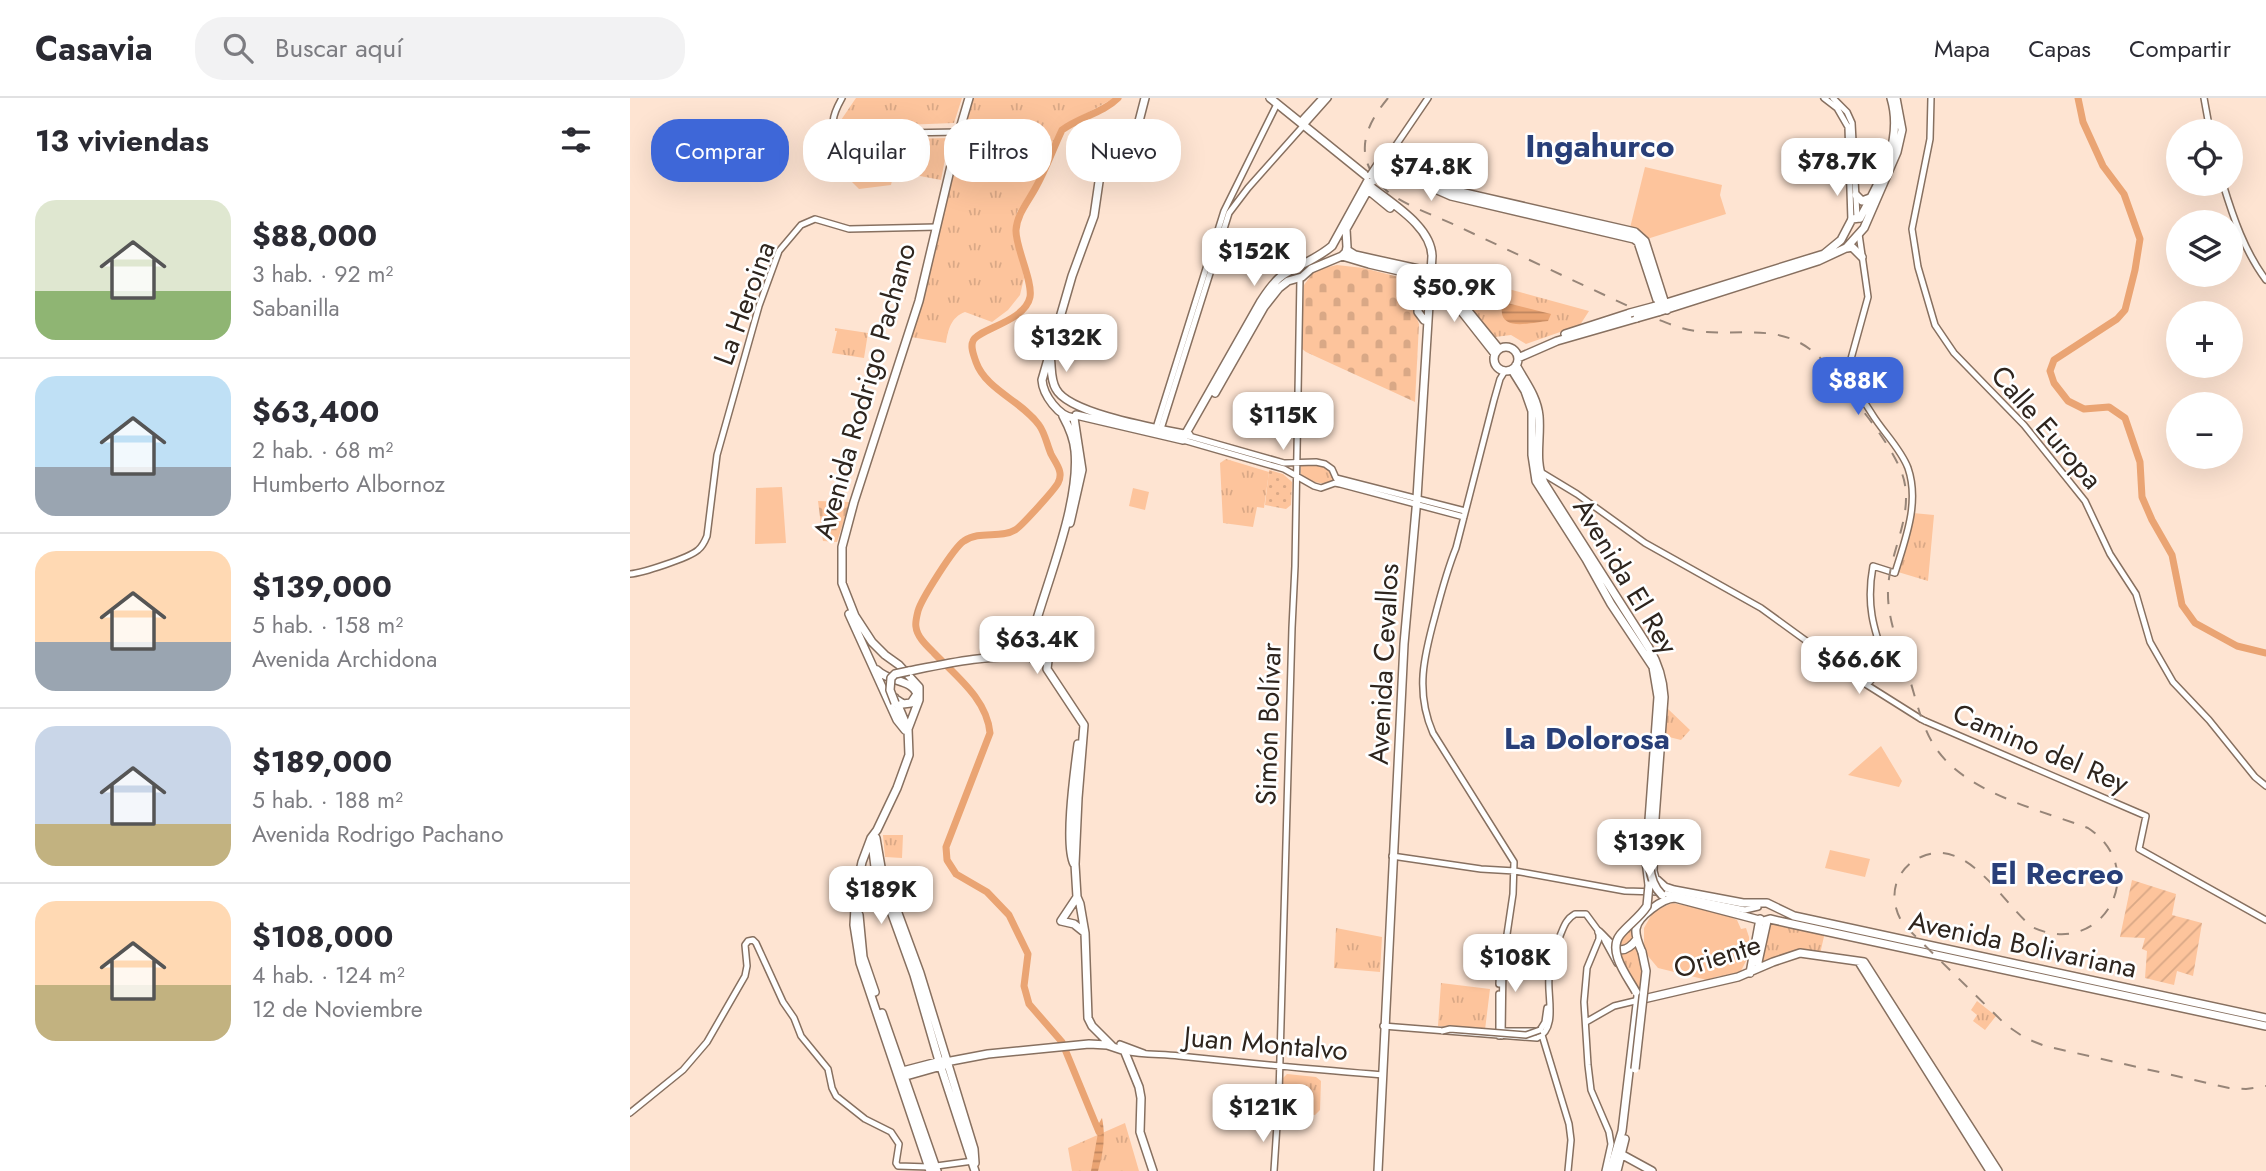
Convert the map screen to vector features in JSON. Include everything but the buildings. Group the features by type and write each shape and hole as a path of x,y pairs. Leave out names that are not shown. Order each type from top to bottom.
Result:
{"main road":[{"name":"Avenida Rodrigo Pachano","path":"961,119 967,98"},
{"path":"1082,727 1035,652 1034,629 1069,514 1075,475 1073,441 1062,413 1048,397 1042,380 1072,276 1094,216 1101,168 1137,129 1145,98"},
{"name":"Avenida Cevallos","path":"1270,98 1343,157 1389,204 1424,231 1432,256 1404,644 1377,1171"},
{"path":"1661,308 1824,254 1857,229 1894,142 1894,98"},
{"path":"1846,248 1900,142 1901,118 1894,98"},
{"path":"1661,308 1642,242 1635,232 1452,190 1389,152 1334,239 1334,254 1344,252 1439,279 1497,352 1510,348 1511,364 1582,327 1661,308 1818,261 1846,248 1852,247 1862,257"},
{"name":"Avenida Rodrigo Pachano","path":"859,623 842,583 843,539 919,301 945,182"},
{"path":"1344,252 1346,229 1370,182"},
{"path":"1856,195 1862,201 1871,198"},
{"name":"Avenida Cevallos","path":"1409,221 1421,234 1428,249 1414,500"},
{"name":"Avenida Rodrigo Pachano","path":"933,1169 862,962 856,924 856,890 874,838 904,769 906,729 897,720 841,593 838,569 839,546 850,502 909,323 935,227"},
{"path":"1062,413 1076,413 1186,437 1272,295 1340,241 1344,252"},
{"path":"1299,273 1344,252"},
{"path":"1420,272 1418,312 1424,320"},
{"name":"Avenida El Rey","path":"1497,352 1494,364 1511,364 1532,411 1536,470 1658,665 1664,697 1651,832 1653,871 1669,895"},
{"path":"1035,652 1038,630 1081,481 1076,413 1054,384 1050,355"},
{"path":"1062,413 1062,405 1068,401"},
{"path":"859,623 882,670 895,674 956,662 1020,656 1048,649 1047,669 1082,727 1075,864 1077,897 1085,933 1087,1011 1092,1026 1113,1042 1139,1087 1140,1132 1153,1171"},
{"path":"859,623 884,655 899,665 919,687 919,699 906,729"},
{"path":"1035,652 1047,659"},
{"path":"874,667 883,676 912,685 915,689 916,694 911,703 902,704 895,701"},
{"path":"895,701 892,680 909,671"},
{"path":"895,674 891,678 890,686 906,729"},
{"path":"1616,1171 1638,996 1618,958 1616,947 1619,936 1647,906 1649,885 1646,861 1651,832"},
{"path":"1610,1171 1626,1133 1646,971 1636,927 1638,922 1669,895 1653,883 1650,870 1651,832"},
{"path":"874,838 875,867 907,949 974,1149 974,1165"},
{"name":"Avenida Bolivariana","path":"1669,895 1759,905 1767,903 1794,916 2266,1018"},
{"name":"Avenida Bolivariana","path":"1669,895 1764,919 2266,1026"},
{"path":"1077,897 1061,921 1074,924 1085,933"},
{"path":"1759,905 1756,914 1764,919"},
{"path":"1750,973 1764,919 1774,912 1772,906"},
{"path":"1759,967 1764,919"},
{"path":"1599,932 1619,949 1629,948 1637,939"},
{"path":"907,949 920,973 945,1062"},
{"name":"Oriente","path":"1638,996 1750,973 1759,967 1800,953 1861,962 1882,994"},
{"path":"1882,994 1990,1171"},
{"path":"1882,994 1998,1171"},
{"path":"1092,1043 1100,1039 1113,1042"},
{"name":"Juan Montalvo","path":"900,1075 945,1062 988,1054 1113,1042"},
{"path":"942,1047 960,1059"},
{"path":"1618,1152 1652,1171"}],"street":[{"path":"842,98 832,127 846,140 902,133 944,132"},
{"path":"1158,431 1230,213 1322,98"},
{"path":"1302,124 1328,98"},
{"path":"1389,152 1425,98"},
{"path":"1824,98 1837,108 1848,127 1857,229 1868,297 1849,366 1870,412 1903,457 1912,486 1911,515 1895,573 1873,566 1869,607 1885,665 1867,685"},
{"path":"1833,98 1847,112 1852,123 1857,229"},
{"name":"Calle Europa","path":"1931,98 1930,139 1912,229 1918,267 1935,325 1954,353 2040,443 2085,501 2109,554 2136,594 2150,642 2173,682 2209,720 2255,777 2266,786"},
{"path":"2204,98 2208,119"},
{"path":"1158,431 1224,211 1277,104"},
{"path":"2226,196 2245,244 2266,281"},
{"name":"La Heroina","path":"630,574 640,573 697,552 703,545 707,536 720,441 756,316 779,251 801,225 815,219 849,229 935,227"},
{"name":"Simón Bolívar","path":"1274,1171 1280,1066 1299,273"},
{"path":"1500,1036 1499,976 1515,874 1514,862 1439,744 1428,722 1423,703 1422,678 1426,648 1500,379 1511,364"},
{"path":"1186,437 1284,468 1296,477 1321,488 1335,483 1414,500"},
{"path":"1186,437 1284,463 1325,464 1332,469 1336,478 1464,514"},
{"name":"Camino del Rey","path":"1536,470 1577,494 1645,543 1761,608 1867,685 1923,720 2146,816 2140,849 2266,920"},
{"path":"1393,856 1625,891 1666,893 1745,909 1759,905"},
{"path":"1442,1031 1450,1029 1526,1035 1538,1033 1545,1022 1552,962 1569,918 1577,913 1586,914 1638,996"},
{"path":"1599,932 1599,939 1595,943 1587,968 1584,1002 1591,1090 1609,1132 1611,1144 1605,1171"},
{"path":"630,1113 683,1070 707,1042 743,982 747,970 745,944 753,940 801,1036 828,1069 835,1096 865,1119 891,1132 899,1144 896,1164 902,1168 933,1169 974,1165"},
{"name":"Oriente","path":"1586,1022 1638,996"},
{"path":"1384,1026 1500,1036 1538,1033"},
{"path":"1538,1033 1546,1049 1569,1124 1568,1171"},
{"name":"Juan Montalvo","path":"1113,1042 1139,1054 1178,1055 1224,1062 1382,1075"}],"green space":[{"path":"856,98 962,98 955,119 944,119 944,123 930,124 930,119 842,119"},
{"path":"971,98 1114,98 1076,119 1066,119 1066,125 1060,128 1052,146 1052,119 966,119"},
{"path":"930,138 944,138 941,180 930,178"},
{"path":"1645,167 1722,185 1720,195 1726,214 1647,239 1641,231 1630,228"},
{"path":"852,182 892,182 891,185 859,189"},
{"path":"950,182 1035,182 1017,212 1013,233 1024,278 1020,295 1008,310 992,322 965,312 960,314 951,325 946,343 911,337"},
{"path":"1337,265 1363,268 1415,281 1415,313 1419,324 1415,402 1301,348 1304,285 1315,270"},
{"path":"1440,266 1465,266 1479,281 1589,311 1580,325 1526,344 1511,335 1495,337 1439,272"},
{"path":"835,328 868,333 864,358 832,353 837,331"},
{"path":"1226,459 1269,472 1264,508 1257,507 1253,527 1223,523 1220,463"},
{"path":"1318,461 1335,473 1334,481 1316,482 1301,474 1301,464"},
{"path":"1269,470 1283,474 1292,482 1291,505 1286,509 1265,505"},
{"path":"782,487 786,543 755,544 756,488"},
{"path":"1133,488 1149,492 1145,510 1129,506"},
{"path":"818,501 850,502 837,542 823,541"},
{"path":"1913,513 1934,515 1928,581 1898,572"},
{"path":"1668,709 1690,730 1681,740 1665,736"},
{"path":"1881,746 1902,781 1899,787 1848,775"},
{"path":"883,835 903,835 902,858 885,857"},
{"path":"1830,850 1870,859 1865,877 1825,868"},
{"path":"2132,880 2176,894 2172,915 2202,923 2193,976 2177,971 2174,985 2145,978 2147,951 2142,949 2145,938 2120,937"},
{"path":"1672,903 1719,912 1737,920 1741,929 1746,928 1749,955 1741,971 1732,976 1707,980 1658,968 1644,946 1644,928 1653,912"},
{"path":"1642,916 1634,932 1642,962 1643,977 1639,994 1618,951 1620,939"},
{"path":"1770,921 1825,932 1820,954 1800,951 1762,964"},
{"path":"1336,928 1382,937 1380,972 1334,968"},
{"path":"1441,983 1490,989 1485,1030 1438,1026"},
{"path":"1977,1001 1996,1016 1985,1030 1973,1021 1977,1015 1971,1010"},
{"path":"1287,1074 1316,1077 1321,1081 1320,1110 1315,1115 1284,1112 1280,1107 1282,1079"},
{"path":"1125,1123 1139,1171 1072,1171 1068,1148"}],"shaded area":[{"path":"1507,303 1551,314 1548,321 1511,323 1502,315 1502,307"},
{"path":"1102,1118 1104,1138 1101,1158 1098,1171 1091,1171 1098,1133 1096,1128"}],"waterway":[{"path":"1099,1132 1062,1042 1029,1004 1024,986 1028,954 1009,915 987,892 956,874 947,860 946,847 990,733 988,721 977,699 923,641 916,623 925,596 959,545 977,536 1015,530 1060,479 1059,468 1041,428 981,372 972,343 976,337 1020,313 1030,297 1029,282 1016,237 1017,224 1062,130 1105,108 1118,98"},
{"path":"2078,98 2083,122 2103,166 2124,194 2140,239 2125,310 2117,319 2054,360 2050,371 2054,383 2068,401 2084,409 2109,407 2125,418 2140,462 2142,497 2172,555 2182,605 2195,623 2237,646 2266,653"}],"railway":[{"path":"1388,98 1369,129 1365,150 1372,173 1386,191 1415,208 1674,326 1695,331 1763,333 1794,340 1809,348 1823,361 1883,438 1901,471 1906,498 1903,525 1889,577 1888,601 1895,634 1919,711 1932,742 1961,774 1980,786 2024,806 2088,828 2107,846 2116,866 2117,886 2110,906 2097,921 2079,931 2057,934 2032,927 1982,874 1968,863 1953,855 1938,853 1914,861 1898,879 1895,903 1904,925 2006,1025 2025,1038 2045,1046 2229,1088 2266,1086"}],"district":[{"name":"Ingahurco","path":"1600,146"},
{"name":"La Dolorosa","path":"1587,739"},
{"name":"El Recreo","path":"2057,874"}]}
